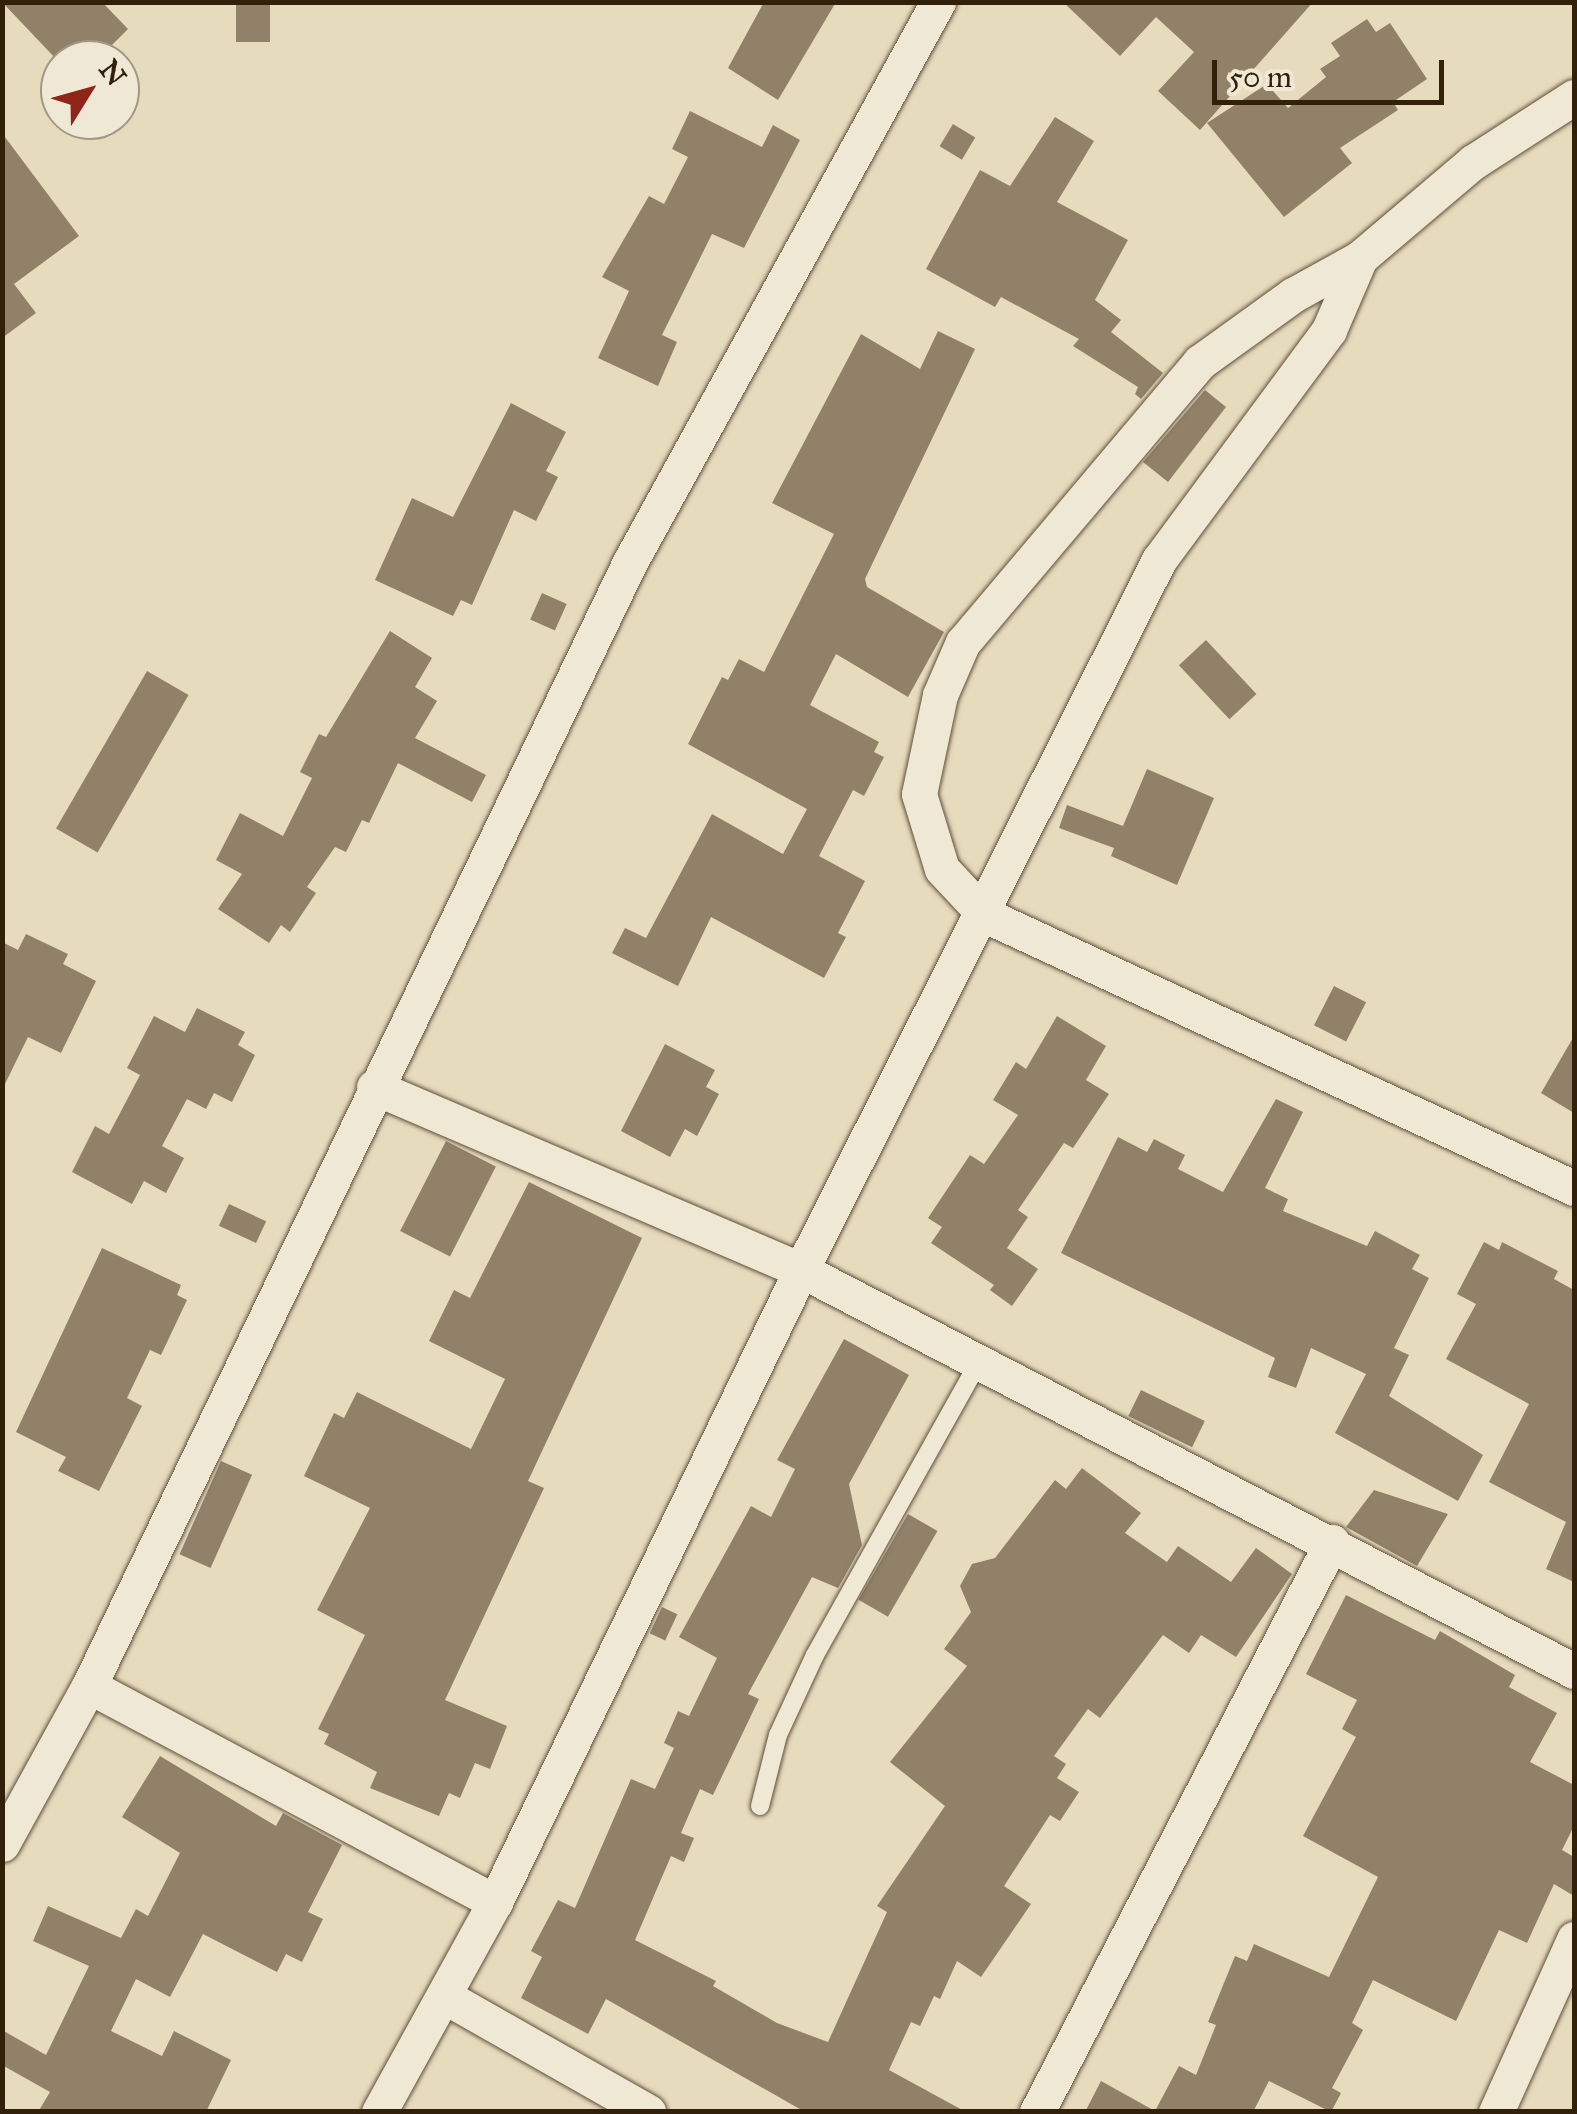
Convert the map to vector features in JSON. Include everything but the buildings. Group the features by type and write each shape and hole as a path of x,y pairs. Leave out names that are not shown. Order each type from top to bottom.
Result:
{"street":[{"path":"2,1844 89,1686 630,562 938,2"},
{"path":"1574,97 1473,162 1360,258 1293,296 1200,362 963,642 940,694 918,794 942,869 986,914 1574,1188"},
{"path":"379,2112 495,1902 801,1270 986,914 1159,560 1328,330 1360,258"},
{"path":"374,1087 801,1270 1574,1670"},
{"path":"1037,2112 1332,1542"},
{"path":"89,1686 495,1902"},
{"path":"1496,2112 1574,1939"},
{"path":"444,1996 648,2112"}],"lane":[{"path":"760,1806 778,1735 815,1655 980,1362"}]}
